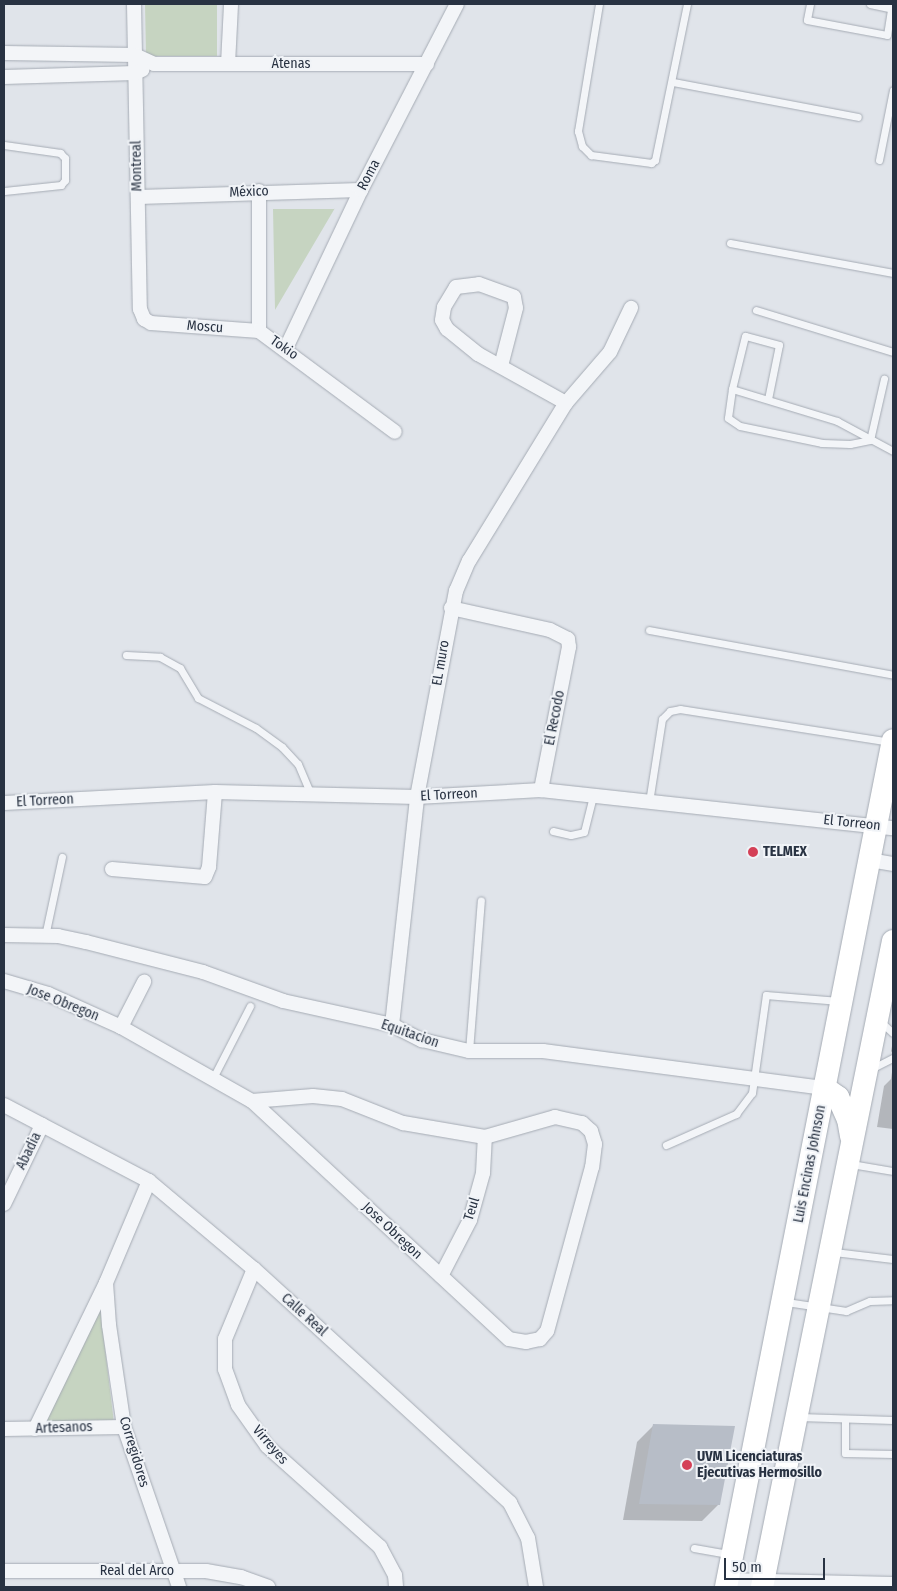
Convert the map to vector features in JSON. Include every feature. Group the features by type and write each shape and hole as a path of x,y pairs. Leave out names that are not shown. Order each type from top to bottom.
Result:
{"main road":[{"name":"Luis Encinas Johnson","path":"726,1584 870,860 885,827 893,741"},
{"path":"763,1585 866,1071 885,1026 893,941"},
{"path":"825,1088 838,1097 848,1120 850,1153"}],"street":[{"name":"Montreal","path":"134,4 140,309 144,318 151,323"},
{"path":"228,64 231,4"},
{"name":"Roma","path":"286,348 361,190 457,4"},
{"name":"Atenas","path":"4,53 135,55 154,64 427,64"},
{"name":"Atenas","path":"4,77 135,73 154,64"},
{"name":"México","path":"138,197 259,191 361,190"},
{"name":"Tokio","path":"259,191 259,331 286,348 395,432"},
{"path":"501,366 516,308 514,297 479,284 456,287 444,307 442,320 447,329 478,354 566,403"},
{"name":"EL muro","path":"392,1025 417,797 452,608 469,561 566,403 610,352 631,308"},
{"name":"Moscu","path":"151,323 259,331"},
{"name":"El Recodo","path":"452,608 560,633 568,639 569,647 541,790"},
{"name":"El Torreon","path":"4,803 215,792 417,797 541,790 885,827"},
{"path":"112,869 205,877 209,867 215,792"},
{"path":"870,860 893,864"},
{"name":"Equitacion","path":"4,935 45,936 86,942 203,972 283,1001 392,1025 422,1040 469,1051 543,1051 825,1088"},
{"name":"Jose Obregon","path":"4,981 48,994 121,1027 252,1101 509,1339 526,1342 540,1339 547,1332 551,1318 592,1167 595,1144 591,1131 582,1123 555,1117 486,1137"},
{"path":"121,1027 144,982"},
{"path":"252,1101 313,1096 342,1099 403,1123 448,1133 486,1137"},
{"name":"Calle Real","path":"4,1105 149,1181 254,1269 510,1503 528,1538 536,1587"},
{"name":"Abadia","path":"4,1204 42,1125"},
{"name":"Teul","path":"441,1276 470,1220 483,1173 486,1137"},
{"name":"Corregidores","path":"35,1429 106,1283 149,1181"},
{"name":"Virreyes","path":"254,1269 225,1339 225,1369 238,1405 267,1446 380,1547 395,1575 396,1587"},
{"name":"Corregidores","path":"106,1283 112,1352 124,1426 175,1570 179,1587"},
{"name":"Artesanos","path":"4,1429 124,1426"},
{"name":"Real del Arco","path":"4,1571 206,1571 241,1577 268,1587"},
{"path":"726,1584 890,1585"}],"lane":[{"path":"599,4 578,131 582,146 590,154 651,163 655,160 673,82 687,4"},
{"path":"810,4 807,20 887,35 892,7 870,4"},
{"path":"673,82 858,117"},
{"path":"879,160 891,108 893,90"},
{"path":"4,145 60,153 65,158 65,180 61,185 4,191"},
{"path":"730,243 893,273"},
{"path":"756,310 893,352"},
{"path":"768,399 779,345 744,336 732,389 728,418 740,426 822,443 850,444 870,440"},
{"path":"870,440 884,379"},
{"path":"732,389 837,421 893,452"},
{"path":"649,630 893,675"},
{"path":"126,655 160,657 180,668 198,698 256,728 282,747 298,764 311,795"},
{"path":"649,802 662,719 670,711 680,709 893,741"},
{"path":"553,831 571,835 584,832 594,796"},
{"path":"45,936 62,857"},
{"path":"469,1051 481,900"},
{"path":"666,1145 736,1114 752,1093 766,995 842,1001"},
{"path":"212,1078 250,1006"},
{"path":"866,1071 893,1058"},
{"path":"850,1153 893,1170"},
{"path":"831,1251 893,1259"},
{"path":"783,1301 846,1311 870,1302 893,1300"},
{"path":"797,1418 893,1420"},
{"path":"845,1419 845,1453 893,1454"},
{"path":"694,1548 732,1554"}],"green space":[{"path":"145,4 217,4 217,56 146,56"},
{"path":"335,208 275,310 273,209"},
{"path":"100,1307 114,1423 43,1424"}],"building":[{"name":"UVM Licenciaturas Ejecutivas Hermosillo","path":"653,1424 735,1426 720,1505 639,1504"}],"place":[{"name":"TELMEX","path":"753,852"},
{"name":"UVM Licenciaturas Ejecutivas Hermosillo","path":"687,1465"}]}
